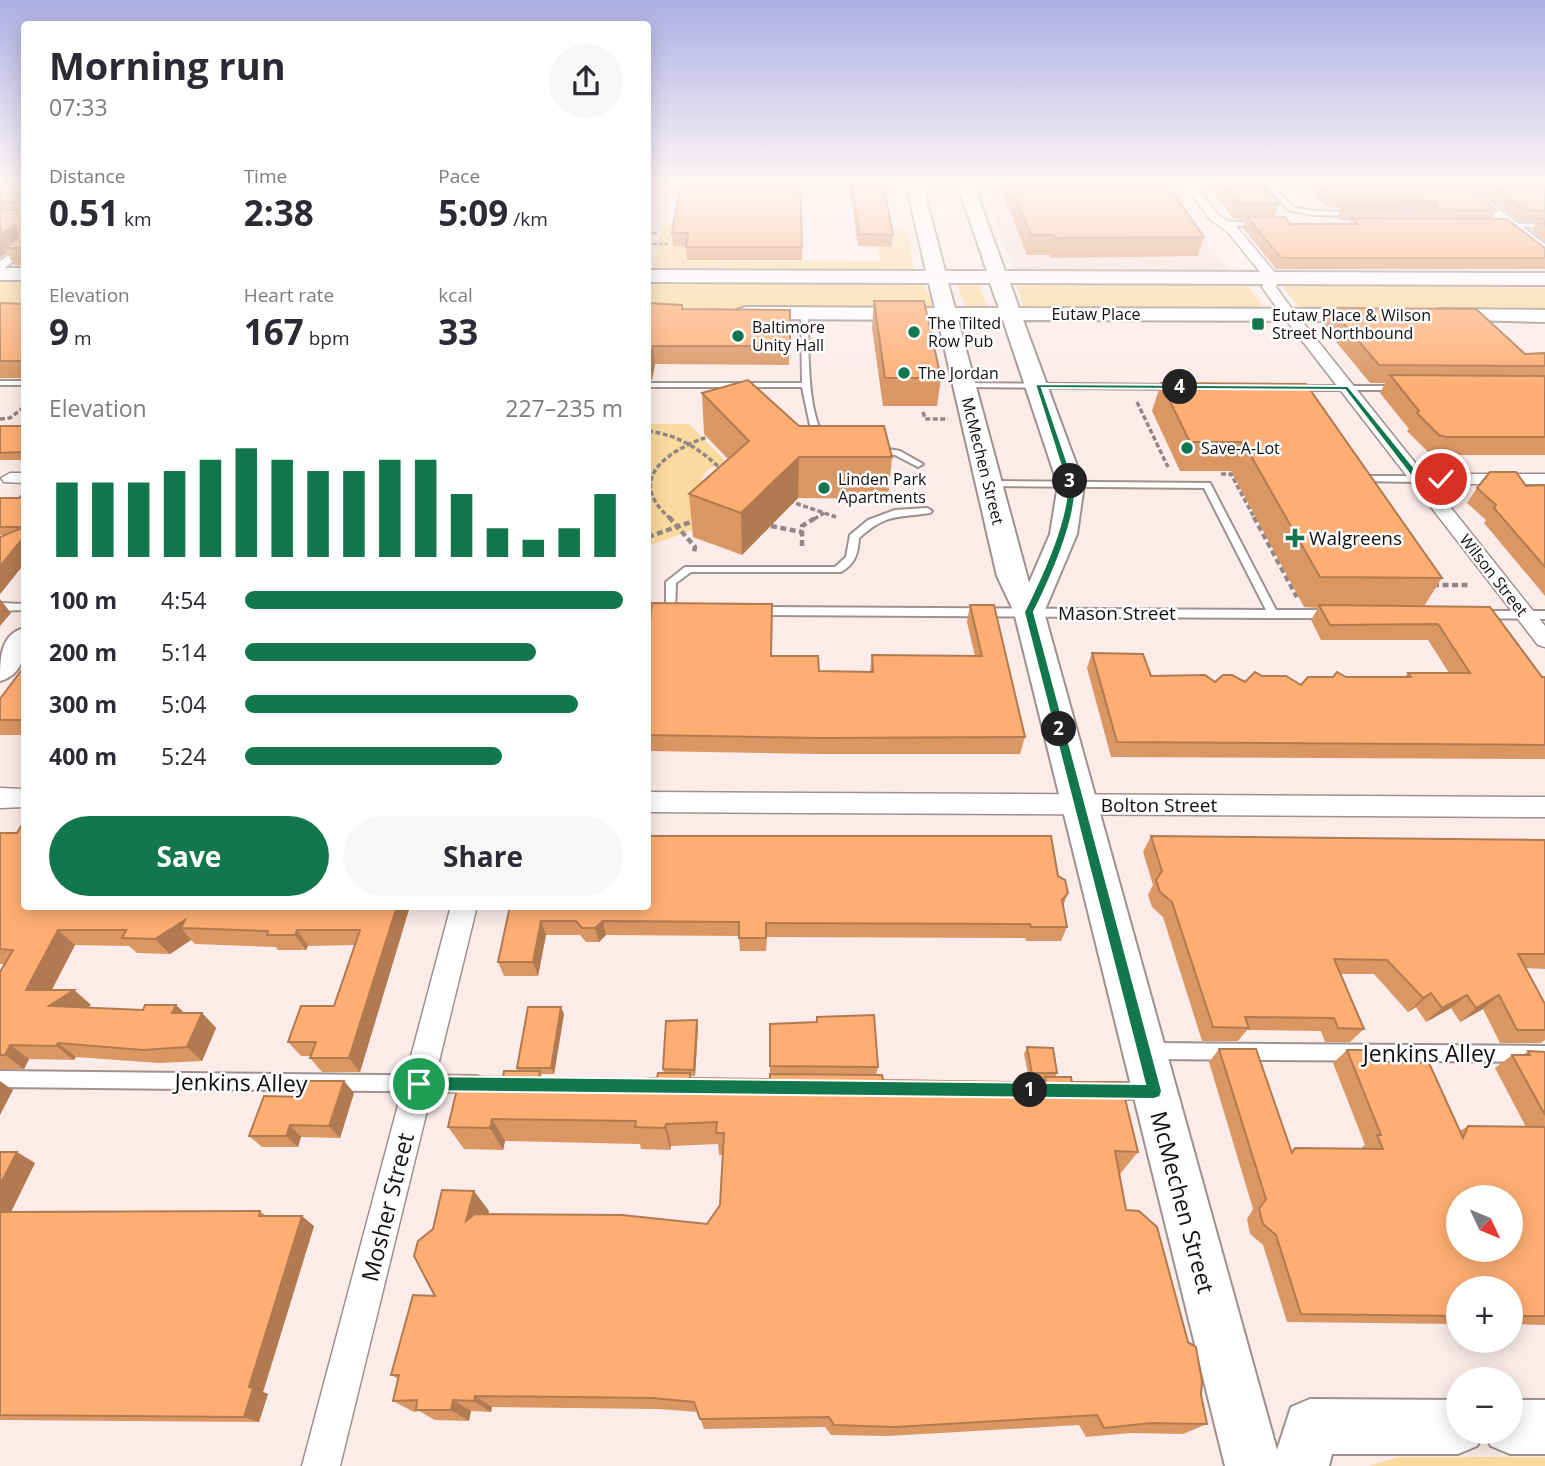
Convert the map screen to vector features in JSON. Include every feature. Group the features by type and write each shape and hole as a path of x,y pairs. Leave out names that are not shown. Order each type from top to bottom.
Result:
{"street":[{"path":"0,267 20,251"},
{"name":"McMechen Street","path":"932,251 1011,576 1029,612 1253,1466"},
{"path":"990,251 1071,485 1072,500 1067,521 1045,581 1029,612"},
{"name":"Wilson Street","path":"1249,251 1272,278 1269,287 1545,640"},
{"path":"0,274 21,274"},
{"name":"Eutaw Place","path":"651,276 1545,279"},
{"name":"Eutaw Place","path":"726,313 1393,315"},
{"path":"1420,315 1545,316"},
{"path":"1418,479 1545,479"},
{"path":"0,670 21,642"},
{"path":"0,798 21,798"},
{"name":"Bolton Street","path":"651,802 1545,807"},
{"name":"Mosher Street","path":"321,1466 463,910"},
{"path":"1301,1466 1310,1426 1446,1427"},
{"path":"1523,1427 1545,1427"}],"lane":[{"path":"804,313 806,385 818,436 832,445"},
{"path":"0,383 21,383"},
{"path":"651,384 806,385"},
{"path":"964,385 1186,391"},
{"path":"1280,388 1409,388"},
{"path":"870,449 897,453 918,464"},
{"path":"1347,468 1363,490"},
{"path":"1355,478 1418,479"},
{"path":"988,484 1207,485 1273,614"},
{"path":"684,610 665,610 671,582 689,569 837,570 853,558 854,537 877,517 889,512 927,511"},
{"path":"0,607 21,607"},
{"name":"Mason Street","path":"738,611 1342,614"},
{"path":"1465,614 1545,615"},
{"name":"Jenkins Alley","path":"1144,1051 1545,1054"},
{"name":"Jenkins Alley","path":"0,1079 495,1084"},
{"path":"1094,1090 1154,1091"}],"path":[{"path":"0,419 10,418 21,409"},
{"path":"923,412 925,419 952,419"},
{"path":"651,430 690,442 723,471"},
{"path":"651,486 652,478 664,458 690,442 708,437"},
{"path":"715,477 734,466"},
{"path":"778,507 789,501 795,493"},
{"path":"651,497 661,512 680,527 685,540 695,547 694,560"},
{"path":"789,501 836,517"},
{"path":"802,546 802,526 825,513"},
{"path":"651,536 700,517"},
{"path":"771,526 802,532"},
{"path":"1430,585 1471,585"},
{"path":"1298,599 1308,600"}],"shaded area":[{"path":"657,251 687,251 686,260 880,261 879,251 911,251 914,270 654,269"},
{"path":"1007,251 1215,251 1228,270 1014,269"},
{"path":"0,280 21,280 21,305 0,305"},
{"path":"651,281 922,283 936,305 932,309 651,308"},
{"path":"956,282 978,282 987,307 975,309 965,305"},
{"path":"1016,283 1245,283 1266,310 1024,309"},
{"path":"1280,283 1545,284 1545,311 1301,310"},
{"path":"651,424 689,424 727,463 715,466 704,475 703,488 715,512 690,531 651,545"},
{"path":"1399,1457 1545,1457 1545,1466 1368,1466"}],"building":[{"path":"1276,251 1545,251 1545,258 1281,258"},
{"path":"874,301 924,301 941,378 885,378"},
{"path":"0,303 21,304 21,361 0,361"},
{"path":"651,303 682,305 682,309 790,310 790,346 653,346 651,356"},
{"path":"1330,308 1476,309 1525,354 1545,353 1545,366 1379,365"},
{"path":"1390,375 1545,376 1545,437 1439,435 1417,413 1419,411"},
{"path":"748,380 799,426 884,426 892,457 799,457 741,513 689,494 749,441 702,393"},
{"path":"1161,383 1306,384 1442,578 1320,577 1243,442 1190,442"},
{"path":"0,426 21,426 21,452 0,453"},
{"path":"1490,472 1516,472 1526,486 1545,485 1545,567 1494,508 1496,505 1477,488"},
{"path":"21,496 21,527 0,527 0,498"},
{"path":"21,528 21,541 0,566 0,537"},
{"path":"652,603 772,604 771,656 818,656 819,671 873,672 872,655 982,656 970,605 994,605 1025,737 651,735"},
{"path":"1319,605 1490,607 1542,677 1545,677 1545,745 1117,742 1092,653 1143,654 1151,676 1205,675 1215,682 1223,675 1232,675 1245,682 1255,672 1262,676 1286,676 1301,685 1308,677 1333,677 1337,672 1346,677 1470,673 1438,624 1330,625"},
{"path":"21,671 21,720 0,720 0,699"},
{"path":"21,826 21,910 396,910 349,1058 310,1058 316,1042 288,1042 301,1006 334,1006 360,930 297,930 295,935 267,935 268,931 181,928 185,920 155,939 122,938 126,930 58,930 26,990 74,990 49,1006 143,1010 145,1005 176,1005 172,1013 202,1013 187,1047 143,1050 58,1043 56,1046 10,1045 5,1055 0,1055 0,972 13,950 0,949 0,833 17,833"},
{"path":"651,836 1051,836 1058,876 1065,880 1068,893 1062,900 1067,927 1031,927 1030,924 766,923 766,938 739,938 739,922 603,921 595,928 582,928 576,921 541,921 533,962 498,962 509,910 651,910"},
{"path":"1151,836 1545,840 1545,954 1518,954 1545,1004 1545,1030 1517,1030 1499,995 1476,1008 1467,995 1442,1008 1431,993 1423,998 1387,960 1334,959 1364,1029 1338,1028 1334,1018 1245,1017 1249,1028 1213,1027 1172,902 1160,892 1156,880 1162,871"},
{"path":"528,1007 561,1007 551,1068 517,1068"},
{"path":"874,1015 878,1067 770,1066 770,1024 817,1022 817,1017"},
{"path":"697,1020 694,1070 663,1069 666,1021"},
{"path":"1027,1047 1053,1048 1057,1073 1032,1073"},
{"path":"1219,1049 1256,1049 1292,1153 1295,1148 1383,1149 1377,1135 1381,1135 1347,1050 1374,1050 1376,1056 1385,1056 1387,1062 1429,1063 1463,1138 1468,1126 1545,1127 1545,1316 1523,1316 1523,1276 1446,1276 1446,1316 1301,1314 1276,1235 1263,1224 1259,1209 1266,1199"},
{"path":"1528,1051 1545,1052 1545,1115 1512,1055 1530,1055"},
{"path":"504,1071 540,1071 539,1078 641,1079 657,1078 658,1073 690,1073 690,1078 770,1079 770,1074 882,1075 883,1080 1046,1082 1045,1077 1071,1077 1072,1082 1121,1082 1138,1152 1115,1151 1126,1210 1139,1211 1157,1227 1188,1342 1196,1347 1207,1424 1151,1423 1104,1428 1097,1415 895,1427 834,1425 829,1417 700,1419 694,1402 653,1398 475,1396 474,1401 453,1400 451,1410 416,1410 417,1400 393,1401 399,1375 391,1375 413,1295 435,1296 414,1256 418,1241 433,1229 442,1190 474,1191 466,1221 475,1214 622,1215 707,1224 720,1205 724,1133 716,1133 717,1122 666,1124 665,1128 635,1127 636,1121 492,1119 490,1128 448,1127 460,1076 503,1077"},
{"path":"303,1081 344,1081 329,1126 290,1125 286,1136 249,1136 264,1096 298,1097"},
{"path":"0,1152 17,1152 0,1185"},
{"path":"260,1211 259,1216 302,1216 249,1387 253,1388 244,1417 0,1415 0,1212"}],"place":[{"name":"Eutaw Place & Wilson Street Northbound","path":"1258,324"},
{"name":"The Tilted Row Pub","path":"914,332"},
{"name":"Baltimore Unity Hall","path":"738,336"},
{"name":"The Jordan","path":"904,373"},
{"name":"Save-A-Lot","path":"1187,448"},
{"name":"Linden Park Apartments","path":"824,488"},
{"name":"Walgreens","path":"1295,538"}],"route":[{"path":"419,1084 1154,1091 1029,612 1045,581 1072,500 1071,485 1037,386 1348,388 1418,479 1441,479"}]}
